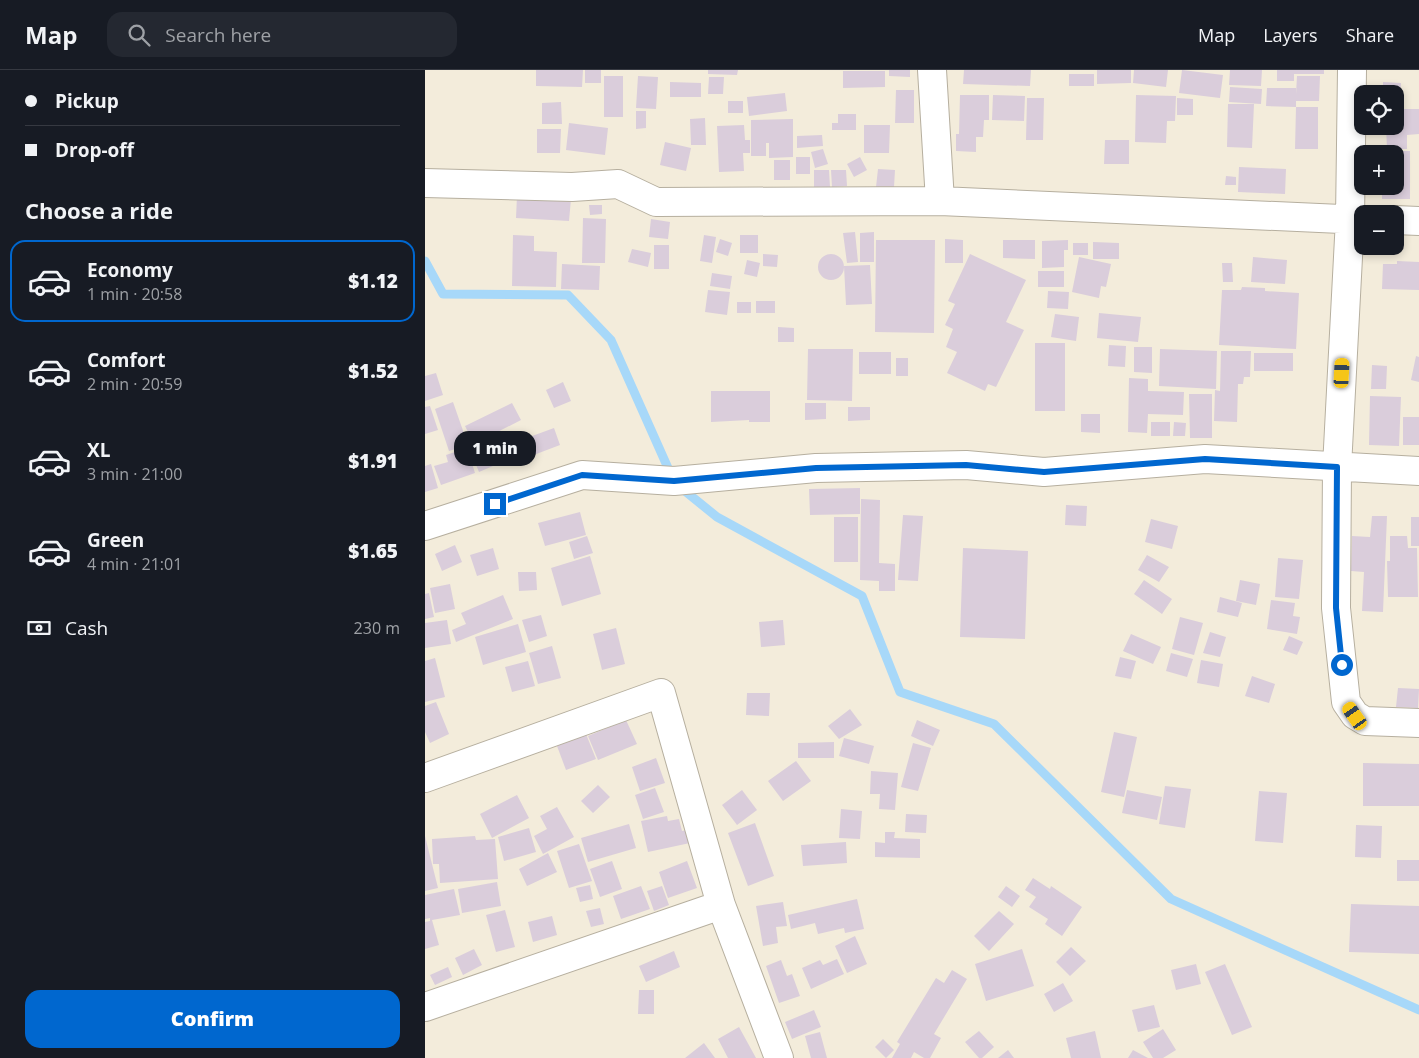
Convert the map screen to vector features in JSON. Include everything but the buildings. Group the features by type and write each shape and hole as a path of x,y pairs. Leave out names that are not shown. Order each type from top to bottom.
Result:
{"street":[{"path":"932,70 940,201"},
{"path":"1353,70 1356,205"},
{"path":"425,183 572,187 618,184 656,202 940,201 1354,220"},
{"path":"1404,220 1419,221"},
{"path":"1354,246 1337,467 1336,608 1346,702 1355,716 1365,720 1419,723"},
{"path":"425,526 582,475 674,481 816,468 966,465 1044,472 1205,459 1419,471"},
{"path":"425,778 661,693 721,905 779,1058"},
{"path":"425,1007 721,905"}],"waterway":[{"path":"425,261 443,294 568,295 611,340 672,477"},
{"path":"680,487 717,517 862,596 900,692 994,724 1171,899 1419,1010"}],"route":[{"path":"495,504 582,475 674,481 816,468 966,465 1044,472 1205,459 1337,467 1336,608 1342,665"}]}
